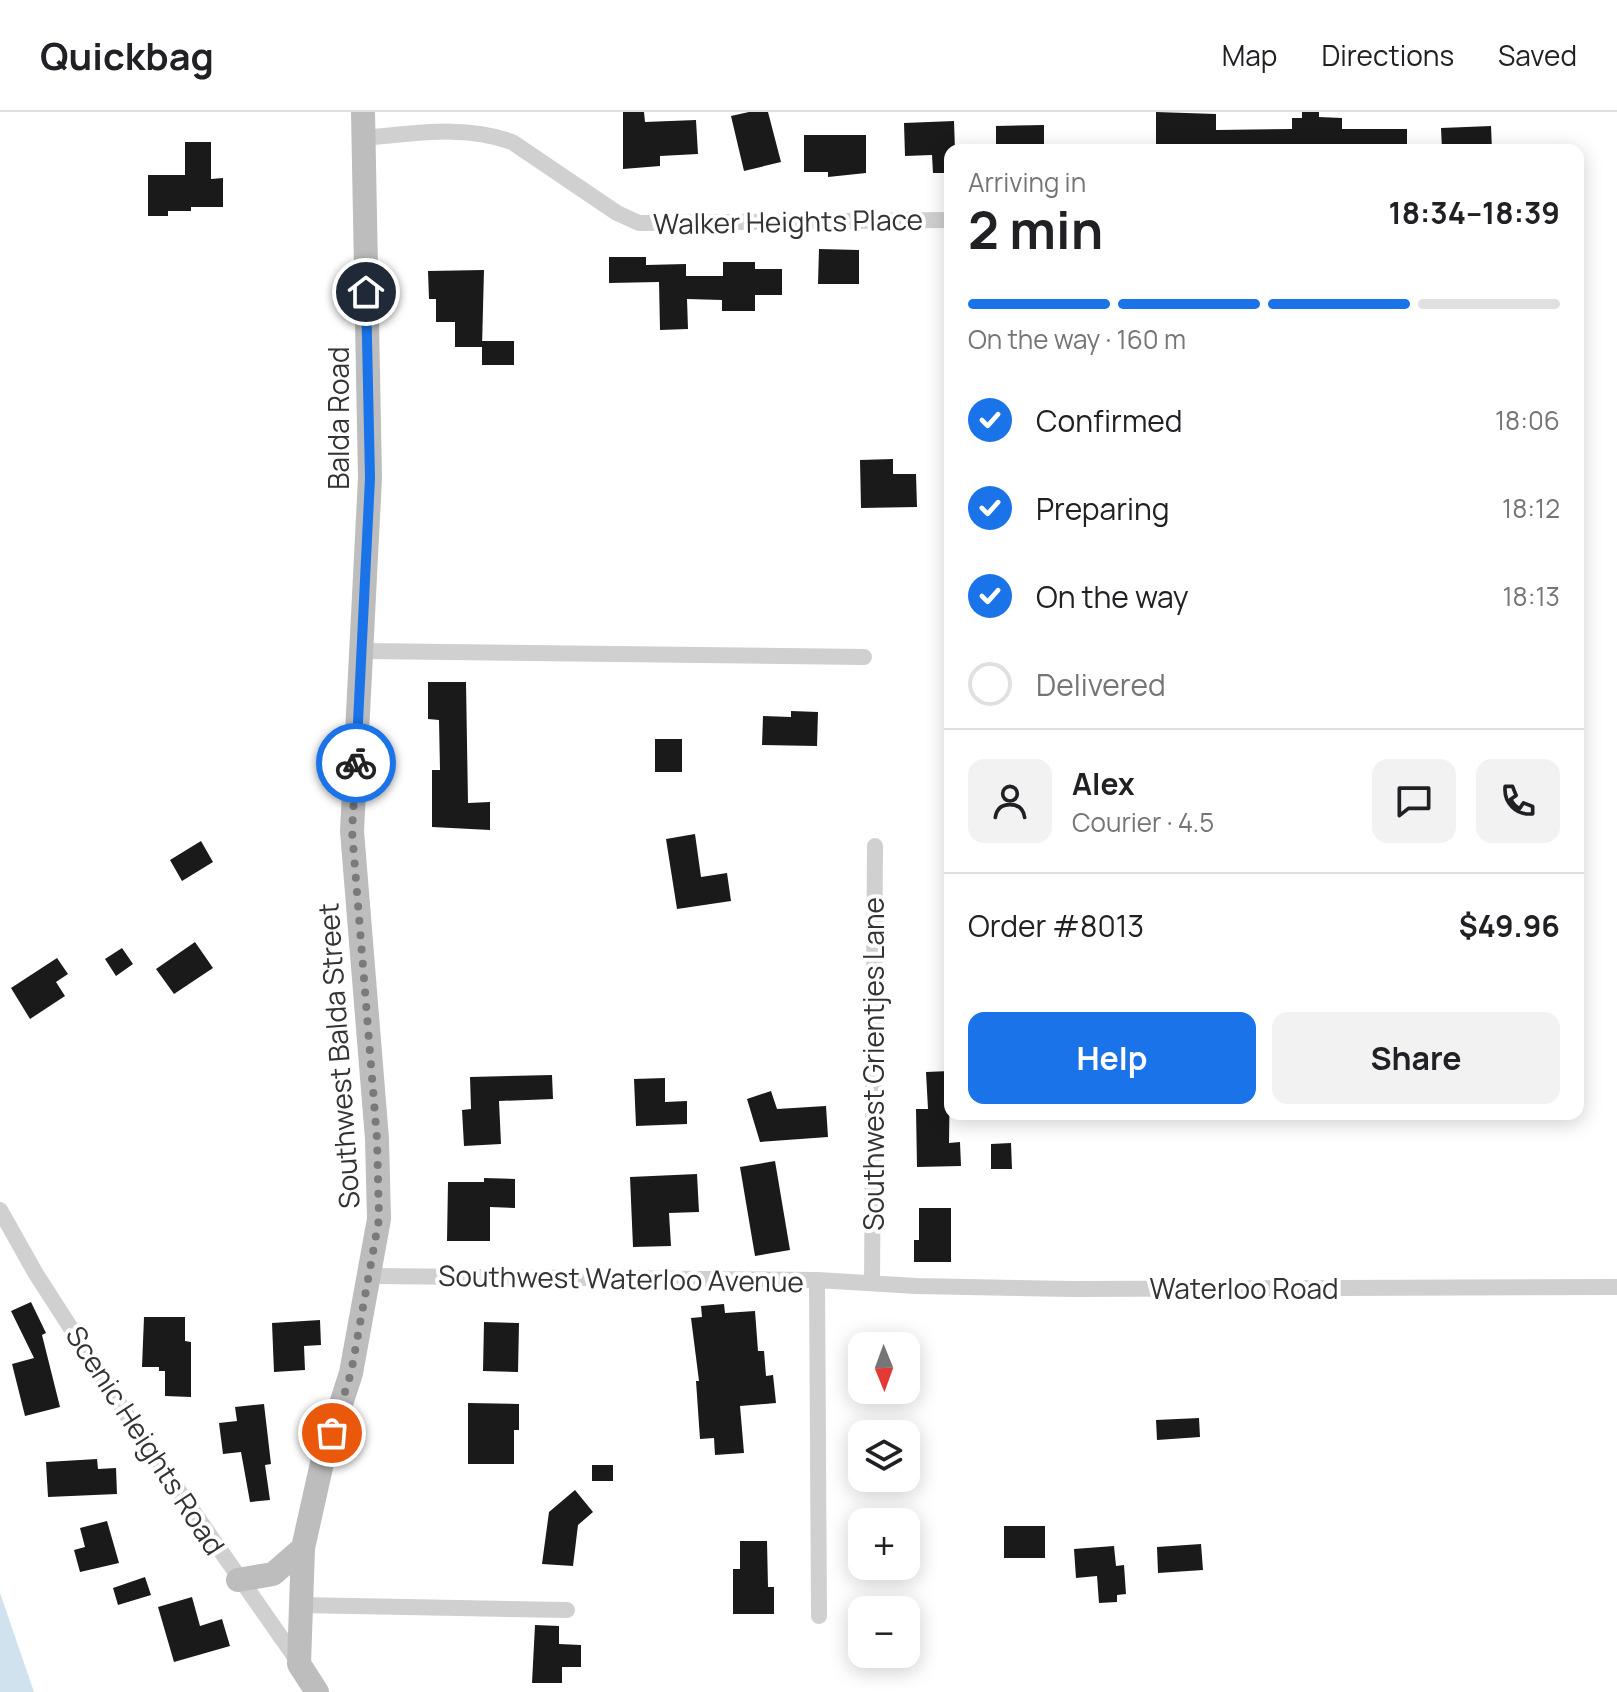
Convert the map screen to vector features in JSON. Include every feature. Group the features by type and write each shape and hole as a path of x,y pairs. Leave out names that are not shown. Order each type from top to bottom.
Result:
{"street":[{"name":"Balda Road","path":"363,112 370,478 364,579"},
{"name":"Walker Heights Place","path":"363,138 463,131 492,135 512,142 617,213 639,223 944,220"},
{"name":"Southwest Balda Street","path":"299,1664 303,1548 322,1463 351,1373 379,1219 377,1139 352,831 363,651 364,579"},
{"path":"363,651 864,657"},
{"name":"Southwest Grientjes Lane","path":"872,1283 875,846"},
{"name":"Scenic Heights Road","path":"0,1210 36,1274 238,1580 299,1664"},
{"name":"Southwest Waterloo Avenue","path":"370,1276 872,1283"},
{"path":"817,1280 819,1616"},
{"name":"Waterloo Road","path":"872,1283 1073,1289 1617,1287"},
{"path":"238,1580 273,1574 303,1548"},
{"path":"300,1605 567,1610"},
{"path":"299,1664 317,1692"}],"water":[{"path":"0,1593 34,1692 0,1692"}],"building":[{"path":"623,112 644,112 645,122 696,120 698,154 660,156 660,166 623,169"},
{"path":"768,112 781,162 744,171 731,116"},
{"path":"1156,112 1216,114 1216,130 1292,129 1292,118 1302,118 1302,112 1319,112 1319,117 1342,118 1342,129 1407,129 1407,144 1156,144"},
{"path":"954,121 955,144 944,144 944,173 933,173 932,155 905,156 904,123"},
{"path":"1044,125 1044,144 996,144 996,126"},
{"path":"1491,126 1492,144 1442,144 1441,128"},
{"path":"804,135 866,135 866,173 828,177 828,172 804,172"},
{"path":"185,142 211,142 211,179 223,178 223,207 191,207 191,211 168,211 168,216 148,216 148,175 185,175"},
{"path":"819,249 859,250 859,284 818,284"},
{"path":"609,257 646,257 646,265 686,264 686,276 723,276 723,262 755,262 755,269 782,269 782,295 755,295 755,311 722,311 722,300 687,299 688,329 660,330 659,282 609,283"},
{"path":"484,270 482,347 455,347 455,322 436,322 436,299 429,299 428,271"},
{"path":"482,341 514,341 514,365 482,365"},
{"path":"893,459 893,474 916,474 917,507 861,508 860,460"},
{"path":"428,682 466,682 468,803 490,802 490,830 432,827 432,770 440,770 439,720 428,719"},
{"path":"791,711 818,712 817,746 762,745 763,716 791,717"},
{"path":"655,739 682,739 682,772 655,772"},
{"path":"695,834 701,877 727,873 731,901 677,909 666,839"},
{"path":"201,841 213,862 182,881 170,860"},
{"path":"195,942 213,968 174,994 156,969"},
{"path":"122,948 133,964 116,976 105,959"},
{"path":"57,958 68,974 56,982 65,996 30,1019 11,988"},
{"path":"944,1071 944,1120 949,1120 949,1143 960,1142 961,1166 917,1167 916,1109 928,1109 926,1072"},
{"path":"552,1075 553,1099 499,1101 501,1144 464,1146 462,1110 471,1109 470,1077"},
{"path":"665,1078 665,1102 687,1101 687,1124 636,1126 634,1079"},
{"path":"771,1091 777,1109 826,1106 828,1137 760,1142 747,1099"},
{"path":"1011,1143 1012,1169 991,1169 991,1144"},
{"path":"775,1161 790,1250 755,1256 740,1167"},
{"path":"697,1174 699,1212 669,1213 671,1246 633,1247 630,1177"},
{"path":"484,1178 515,1179 515,1208 490,1207 490,1241 447,1241 448,1182 484,1182"},
{"path":"919,1208 951,1208 951,1262 914,1262 914,1240 919,1240"},
{"path":"31,1302 46,1333 42,1335 60,1407 25,1416 12,1364 34,1358 11,1311"},
{"path":"724,1304 725,1313 755,1311 758,1351 764,1351 766,1376 773,1375 776,1403 740,1406 744,1453 715,1455 714,1438 700,1439 696,1381 699,1381 691,1318 702,1317 701,1306"},
{"path":"144,1317 185,1317 185,1341 191,1342 191,1397 165,1396 165,1371 159,1371 159,1367 142,1367"},
{"path":"320,1320 321,1345 304,1346 305,1370 274,1372 272,1323"},
{"path":"484,1322 519,1323 518,1372 483,1371"},
{"path":"468,1403 519,1404 519,1430 514,1430 514,1464 468,1464"},
{"path":"264,1404 271,1464 265,1465 270,1500 250,1502 241,1452 223,1454 219,1423 237,1421 235,1407"},
{"path":"1199,1418 1200,1437 1157,1440 1156,1420"},
{"path":"97,1459 98,1469 116,1468 117,1494 48,1497 46,1462"},
{"path":"592,1465 613,1465 613,1481 592,1481"},
{"path":"575,1490 593,1512 578,1525 573,1566 542,1564 549,1512"},
{"path":"107,1521 119,1563 80,1572 74,1550 85,1547 80,1528"},
{"path":"1004,1526 1045,1526 1045,1558 1004,1558"},
{"path":"740,1541 767,1541 768,1587 774,1587 774,1614 733,1614 733,1569 740,1569"},
{"path":"1201,1544 1203,1570 1158,1573 1157,1547"},
{"path":"1114,1546 1116,1566 1124,1565 1126,1594 1117,1595 1117,1602 1099,1603 1097,1576 1076,1578 1074,1549"},
{"path":"145,1577 151,1595 118,1605 113,1588"},
{"path":"192,1597 200,1626 222,1619 230,1646 174,1662 158,1607"},
{"path":"535,1625 559,1626 559,1644 581,1645 581,1667 562,1667 562,1683 532,1683"}],"way so far":[{"path":"332,1433 351,1373 379,1219 377,1139 352,831 356,763"}],"route":[{"path":"356,763 370,478 366,292"}]}
